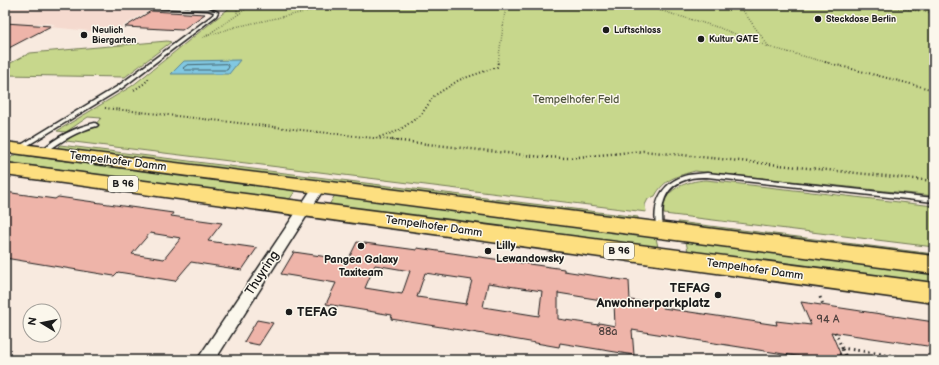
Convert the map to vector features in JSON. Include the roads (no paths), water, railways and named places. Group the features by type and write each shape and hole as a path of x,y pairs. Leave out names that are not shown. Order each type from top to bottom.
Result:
{"main road":[{"name":"Tempelhofer Damm","path":"9,148 934,265"},
{"name":"Tempelhofer Damm","path":"5,169 934,293"},
{"path":"660,230 668,258"}],"street":[{"name":"Thuyring","path":"206,360 319,187"}],"lane":[{"path":"9,148 120,87 215,15 216,12 208,9 134,6"},
{"path":"43,152 75,131 95,125"},
{"path":"660,230 657,211 660,198 673,184 685,177 707,175 934,200"}],"water":[{"path":"240,60 229,74 171,74 184,61"}],"place":[{"name":"Steckdose Berlin","path":"818,19"},
{"name":"Luftschloss","path":"606,30"},
{"name":"Neulich Biergarten","path":"84,35"},
{"name":"Kultur GATE","path":"701,39"},
{"name":"Pangea Galaxy Taxiteam","path":"361,246"},
{"name":"Lilly Lewandowsky","path":"488,251"},
{"name":"TEFAG Anwohnerparkplatz","path":"718,295"},
{"name":"TEFAG","path":"289,312"}],"park label":[{"name":"Tempelhofer Feld","path":"576,99"}]}
